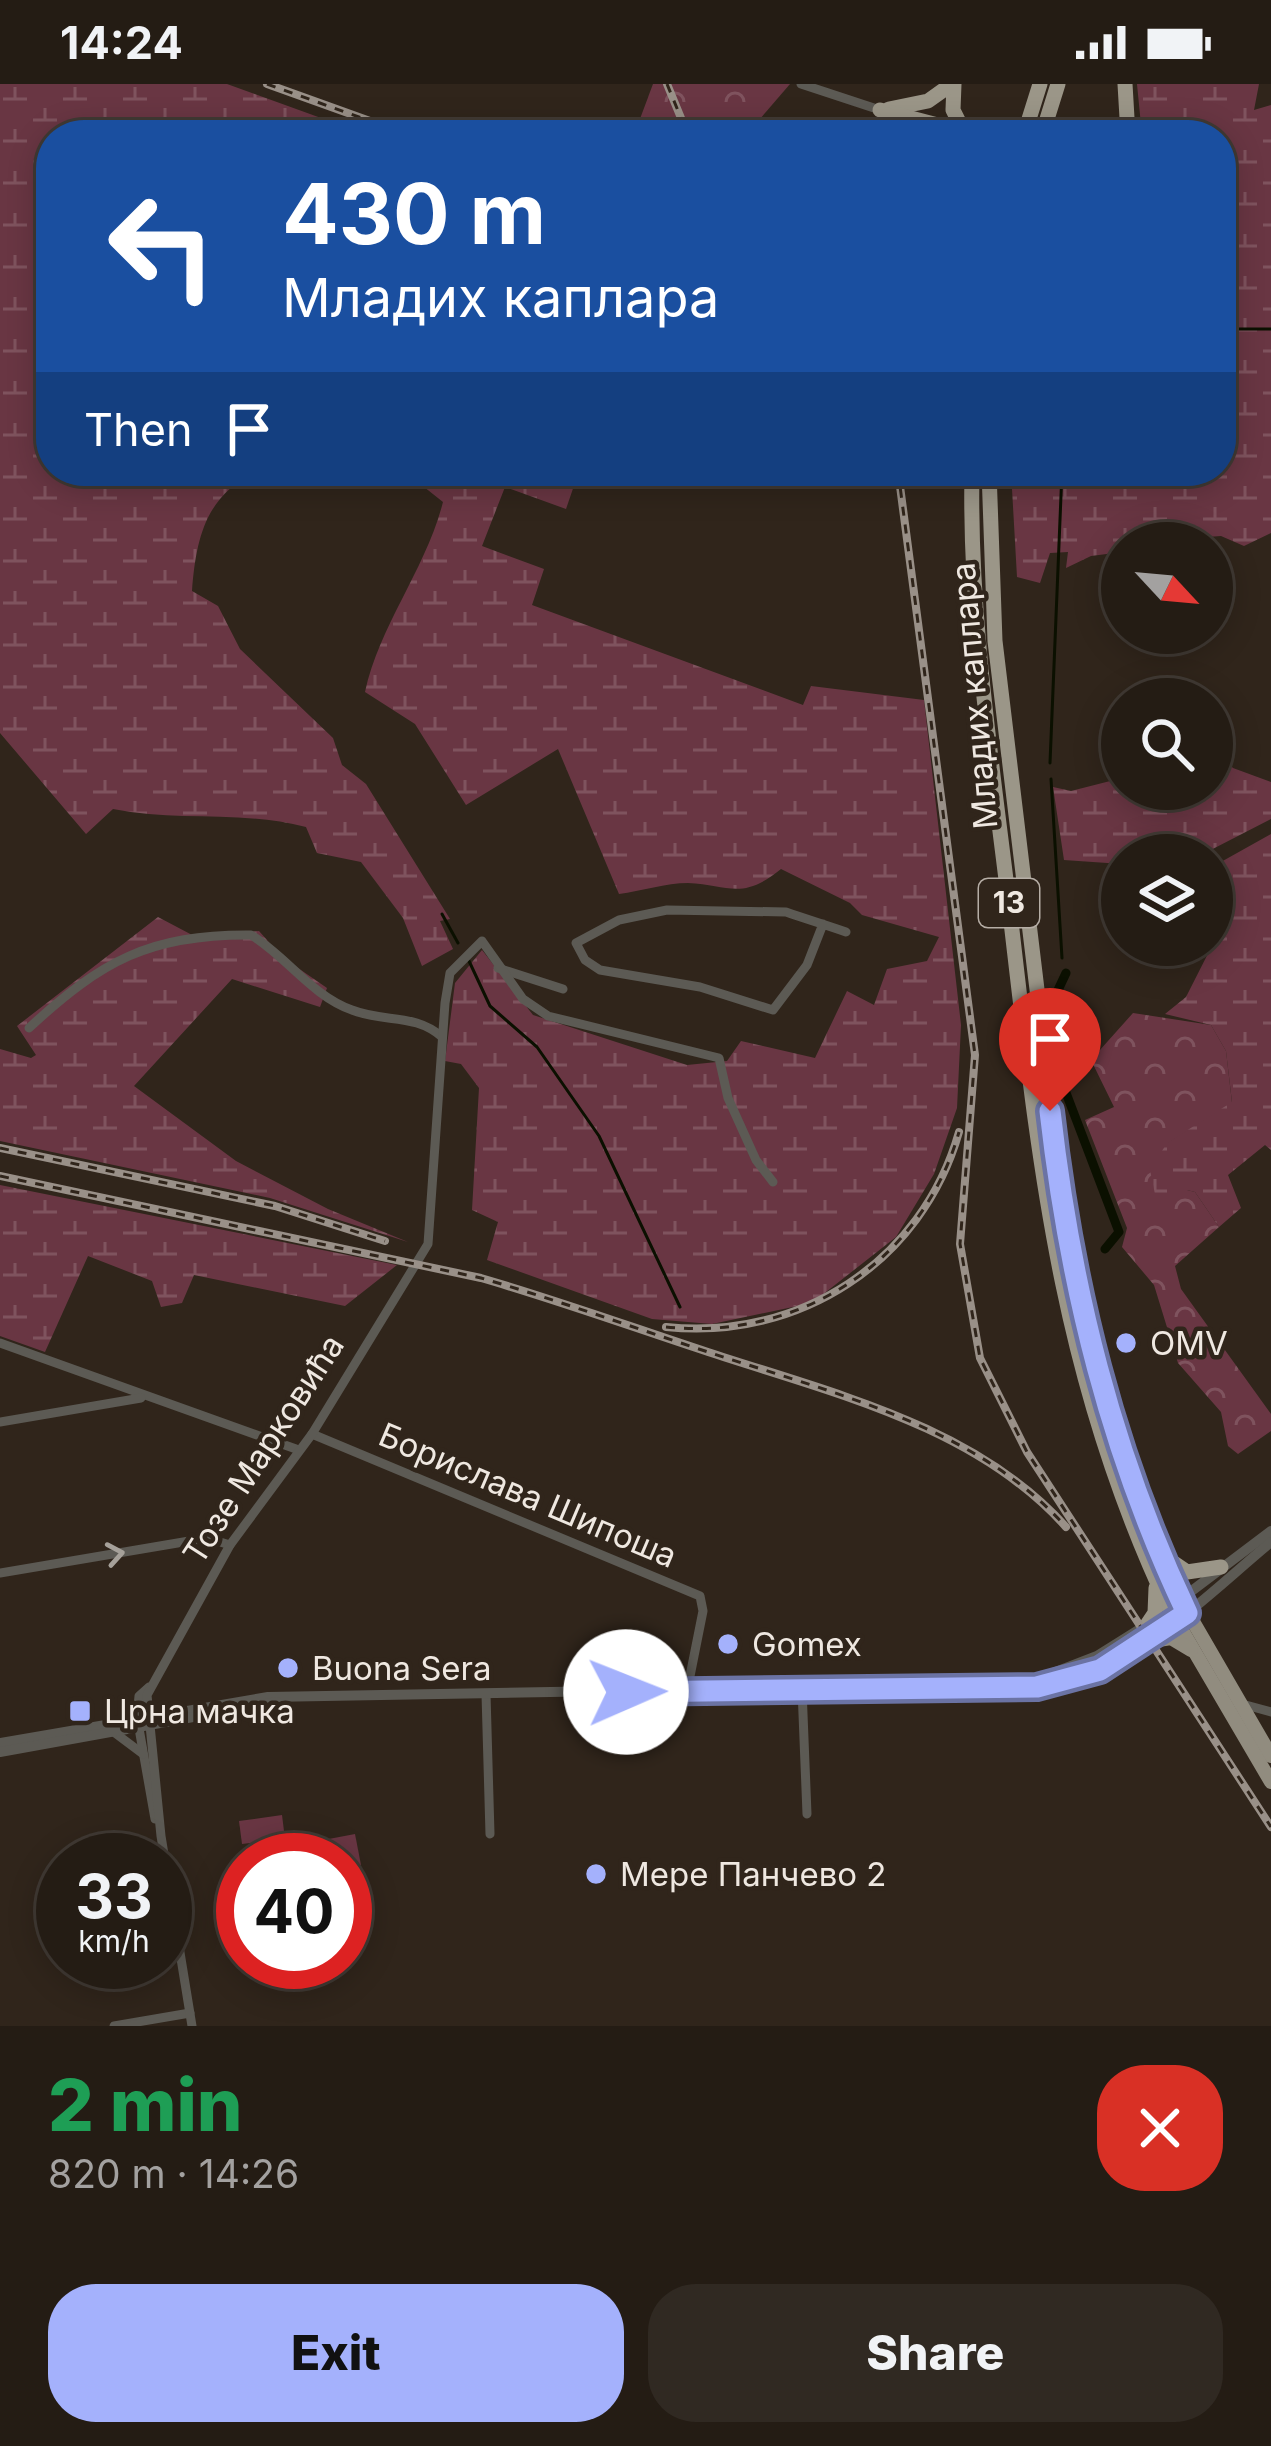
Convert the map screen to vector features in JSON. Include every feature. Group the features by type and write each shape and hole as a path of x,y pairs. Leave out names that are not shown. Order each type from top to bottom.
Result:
{"highway":[{"path":"880,110 915,106 953,84"},
{"path":"953,84 958,120"},
{"path":"1036,120 1040,84"},
{"path":"1039,120 1058,84"},
{"path":"1125,84 1127,120"},
{"path":"880,110 915,120"},
{"path":"880,110 893,120"},
{"name":"Младих каплара","path":"973,486 979,642 1037,1146 1064,1311 1099,1435 1155,1579"},
{"name":"Младих каплара","path":"990,486 995,641 1064,1222 1099,1384 1178,1611"},
{"path":"1160,1553 1186,1572 1221,1568"},
{"path":"1146,1634 1156,1604 1155,1579"},
{"name":"13","path":"1155,1579 1178,1611"}],"main road":[{"name":"13","path":"1178,1611 1192,1651 1271,1782"},
{"name":"13","path":"1178,1611 1271,1756"},
{"path":"1146,1634 1171,1638 1192,1651"}],"street":[{"path":"801,84 880,110"},
{"path":"823,924 807,965 773,1010 700,988 600,970 585,960 576,943 620,920 667,910 786,912 823,924 846,932"},
{"path":"28,1028 92,974 135,949 184,938 251,934 345,1008 382,1018 414,1018 442,1036 447,985 455,965 482,941 524,999 548,1016 719,1058 728,1098 756,1160 773,1182"},
{"path":"498,968 563,989"},
{"name":"Тозе Марковића","path":"142,1722 139,1696 148,1691 230,1545 296,1449 312,1434 428,1244 442,1036"},
{"path":"0,1343 296,1449"},
{"path":"0,1422 146,1397"},
{"name":"Борислава Шипоша","path":"312,1434 700,1596 704,1610 687,1691"},
{"path":"1178,1611 1221,1568 1271,1531"},
{"path":"0,1574 207,1538 230,1545"},
{"path":"0,1752 115,1733 164,1711 280,1700 1022,1684 1146,1634 1271,1542"},
{"path":"802,1689 808,1814"},
{"path":"148,1691 164,1711"},
{"path":"486,1694 490,1834"},
{"path":"0,1743 280,1700"},
{"path":"1238,1703 1271,1715 1261,1740"},
{"path":"142,1722 143,1754 161,1833"},
{"path":"142,1722 161,1833"},
{"path":"115,1733 143,1754"},
{"path":"186,1989 192,2026"},
{"path":"113,2026 190,2013"}],"green space":[{"path":"0,84 227,84 327,120 36,120 36,486 234,486 207,520 192,591 218,606 240,649 333,738 342,765 366,784 450,919 440,921 453,949 422,966 403,918 361,862 317,853 306,827 113,809 86,834 0,733"},
{"path":"653,84 790,84 759,120 640,120"},
{"path":"1137,84 1259,84 1254,110 1271,105 1271,533 1244,546 1233,541 1233,522 1101,522 1101,555 1066,568 1068,552 1050,553 1040,583 1017,577 1012,486 1236,486 1236,120 1141,120"},
{"path":"423,486 574,486 566,509 505,487 482,546 544,569 532,605 803,705 811,686 924,700 961,1025 957,1108 934,1174 896,1237 812,1303 712,1324 652,1319 487,1260 498,1222 472,1210 479,1088 461,1064 445,1061 455,983 482,950 533,1015 687,1065 727,1061 741,1041 815,1058 847,991 874,1005 887,969 927,961 939,937 862,915 850,903 781,869 745,888 680,883 619,894 558,749 466,805 415,724 365,692 381,643 426,550 443,502"},
{"path":"1233,768 1271,782 1271,819 1233,839 1233,834 1101,834 1101,863 1064,860 1053,787 1071,791 1101,783 1101,810 1233,810"},
{"path":"1271,834 1271,1150 1265,1145 1228,1175 1241,1208 1219,1227 1195,1192 1187,1190 1171,1202 1156,1199 1150,1170 1167,1143 1232,1102 1226,1051 1211,1025 1165,1014 1186,997 1202,966 1233,966 1233,855"},
{"path":"158,917 194,936 259,931 282,957 327,988 320,1007 232,979 134,1086 236,1161 328,1209 408,1242 270,1198 0,1141 0,1049 31,1058 36,1055 17,1026"},
{"path":"1133,1013 1211,1025 1226,1051 1232,1103 1168,1143 1187,1190 1195,1192 1219,1227 1175,1266 1181,1289 1271,1414 1271,1431 1238,1454 1228,1446 1221,1412 1178,1363 1154,1285 1122,1247 1127,1228 1085,1120 1114,1107 1091,1060"},
{"path":"0,1185 397,1265 345,1306 194,1275 182,1303 161,1307 152,1281 88,1256 45,1352 0,1336"},
{"path":"282,1815 284,1833 241,1833 239,1821"}],"waterway":[{"path":"1236,329 1271,329"},
{"path":"1050,763 1061,486"},
{"path":"1051,779 1062,958"},
{"path":"442,914 458,943"},
{"path":"469,961 490,1006 537,1047 599,1136 680,1307"},
{"path":"1066,973 1051,1005 1060,1077 1119,1232 1105,1249"}],"railway":[{"path":"267,84 367,120"},
{"path":"667,84 682,120"},
{"path":"900,486 975,1055 960,1244 980,1358 1027,1452 1271,1827"},
{"path":"666,1327 715,1328 763,1321 807,1306 848,1284 885,1255 916,1219 941,1178 959,1132"},
{"path":"0,1148 275,1206 385,1241"},
{"path":"0,1176 481,1278 804,1382 946,1438 1030,1492 1066,1527"}],"place":[{"name":"OMV","path":"1126,1343"},
{"name":"Gomex","path":"728,1644"},
{"name":"Buona Sera","path":"288,1668"},
{"name":"Црна мачка","path":"80,1711"},
{"name":"Мере Панчево 2","path":"596,1874"}],"route":[{"path":"626,1692 1037,1687 1100,1670 1187,1613 1134,1488 1099,1384 1070,1255 1050,1111"}]}
